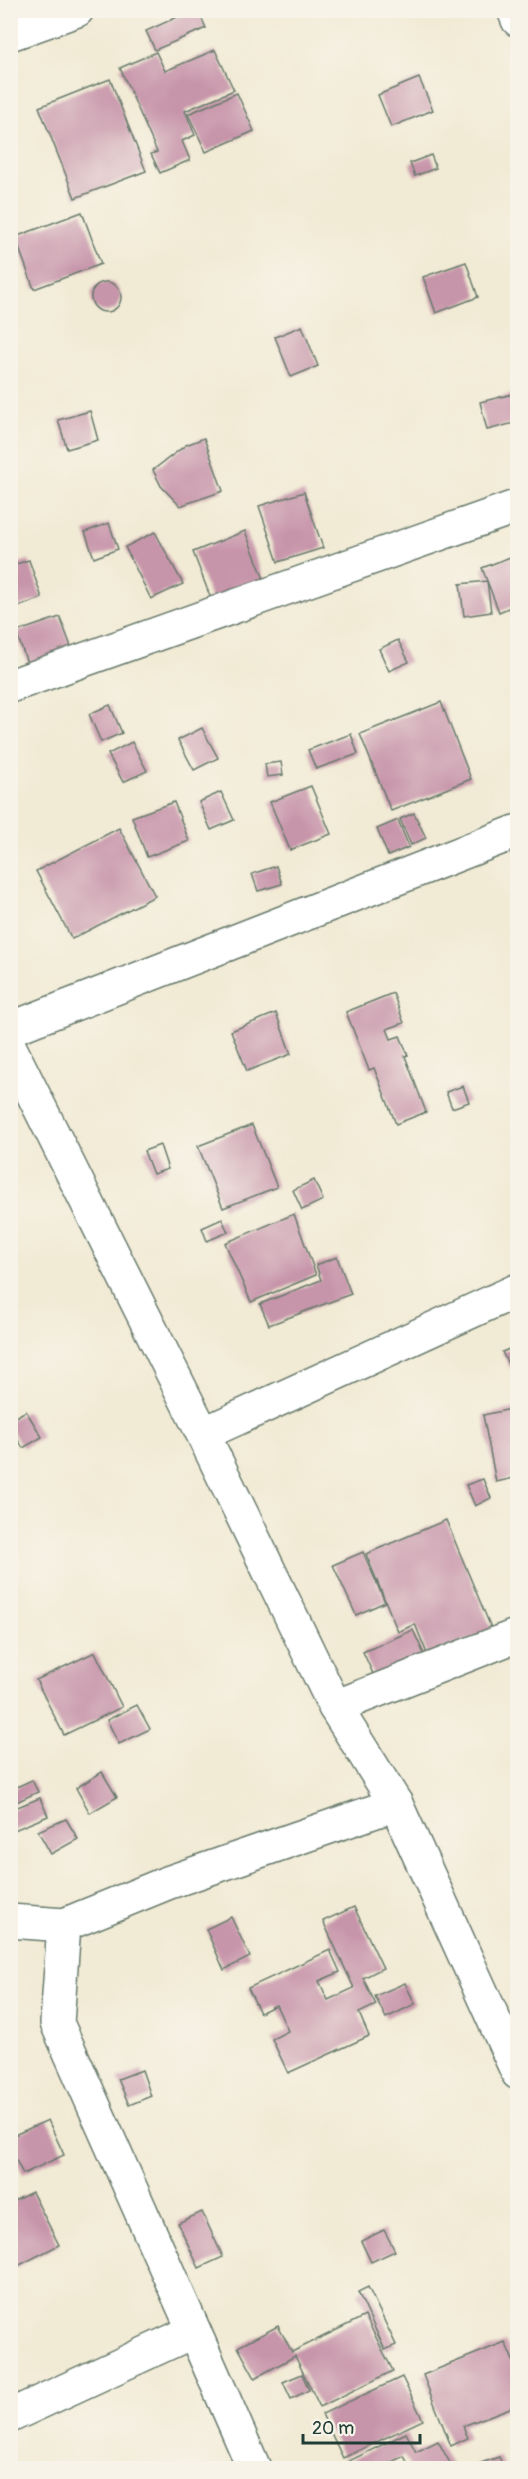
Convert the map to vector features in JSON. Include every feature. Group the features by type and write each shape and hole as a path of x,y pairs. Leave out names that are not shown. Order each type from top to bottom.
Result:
{"street":[{"path":"10,34 76,10"},
{"path":"514,10 518,20"},
{"path":"10,686 518,506"},
{"path":"10,1029 518,831"},
{"path":"10,1047 203,1434 335,1707 396,1804 518,2073"},
{"path":"203,1434 518,1290"},
{"path":"335,1707 518,1635"},
{"path":"10,1921 64,1925 167,1883 396,1804"},
{"path":"64,1925 57,2023 254,2469"},
{"path":"10,2416 194,2331"}],"building":[{"path":"193,10 198,10 206,28 155,50 146,31"},
{"path":"215,50 234,90 185,111 195,135 182,141 190,160 160,173 151,154 157,152 120,68 156,52 165,71"},
{"path":"419,78 433,110 391,127 378,95"},
{"path":"110,79 146,171 75,198 39,107"},
{"path":"237,93 254,131 206,152 188,114"},
{"path":"431,155 436,168 415,176 410,163"},
{"path":"82,212 101,264 34,289 15,237"},
{"path":"466,262 478,297 436,313 423,277"},
{"path":"106,282 117,286 121,297 117,308 106,312 95,308 91,297 95,286"},
{"path":"302,326 318,366 291,377 275,337"},
{"path":"513,394 518,422 487,430 480,402"},
{"path":"90,411 98,440 67,449 58,420"},
{"path":"204,438 223,491 180,506 161,486 153,470 186,445"},
{"path":"304,492 323,548 278,562 259,506"},
{"path":"109,523 118,549 94,558 85,532"},
{"path":"245,531 266,584 213,604 193,552"},
{"path":"155,532 183,584 151,599 125,547"},
{"path":"518,554 518,604 499,612 482,568"},
{"path":"29,560 42,598 10,610 10,566"},
{"path":"487,581 491,612 464,616 460,584"},
{"path":"60,617 73,652 29,668 16,632"},
{"path":"398,640 409,662 389,671 379,649"},
{"path":"441,702 471,779 391,811 360,734"},
{"path":"110,705 122,733 101,742 89,714"},
{"path":"202,728 218,758 194,770 178,740"},
{"path":"351,734 358,754 316,769 308,750"},
{"path":"132,742 147,771 123,782 108,754"},
{"path":"281,762 283,775 267,777 265,764"},
{"path":"311,786 331,834 290,850 270,802"},
{"path":"221,792 234,820 211,830 199,802"},
{"path":"174,802 189,841 147,857 132,817"},
{"path":"414,813 426,838 411,845 400,819"},
{"path":"398,820 409,847 388,856 377,829"},
{"path":"119,828 155,896 72,939 36,871"},
{"path":"276,866 282,884 258,891 252,874"},
{"path":"393,993 404,1023 387,1029 391,1039 400,1036 426,1112 396,1124 374,1068 369,1070 346,1012"},
{"path":"276,1013 291,1054 247,1071 231,1031"},
{"path":"463,1086 469,1102 452,1108 446,1092"},
{"path":"252,1125 277,1187 223,1208 198,1146"},
{"path":"160,1145 168,1169 153,1174 144,1151"},
{"path":"314,1180 323,1200 302,1210 293,1190"},
{"path":"294,1214 316,1275 251,1302 225,1243"},
{"path":"222,1219 228,1232 207,1241 202,1228"},
{"path":"337,1257 351,1294 269,1325 260,1304 321,1280 316,1265"},
{"path":"514,1347 518,1354 518,1364 510,1368 502,1352"},
{"path":"516,1408 518,1477 496,1482 483,1415"},
{"path":"26,1411 42,1437 23,1448 10,1428 10,1420"},
{"path":"483,1479 491,1498 475,1506 466,1485"},
{"path":"446,1520 492,1630 428,1656 415,1624 398,1632 366,1554"},
{"path":"363,1552 385,1602 356,1615 333,1565"},
{"path":"413,1630 430,1667 380,1689 363,1652"},
{"path":"95,1652 122,1707 64,1735 36,1680"},
{"path":"137,1705 150,1729 119,1744 107,1720"},
{"path":"102,1772 117,1797 90,1813 76,1788"},
{"path":"32,1780 38,1792 10,1805 10,1790"},
{"path":"40,1798 48,1816 12,1831 10,1810"},
{"path":"66,1819 78,1839 51,1854 38,1831"},
{"path":"354,1907 383,1968 363,1978 376,2005 359,2013 369,2036 288,2073 272,2039 288,2031 276,2005 260,2013 248,1988 330,1950 340,1972 319,1981 328,2000 354,1988 323,1921"},
{"path":"231,1917 250,1957 224,1970 206,1929"},
{"path":"405,1983 415,2004 386,2018 375,1996"},
{"path":"142,2070 151,2096 129,2105 118,2079"},
{"path":"48,2120 64,2155 23,2174 10,2148 10,2137"},
{"path":"32,2192 59,2245 10,2270 10,2203"},
{"path":"202,2212 223,2257 199,2268 178,2223"},
{"path":"384,2230 395,2251 371,2262 361,2241"},
{"path":"368,2287 396,2345 385,2350 358,2292"},
{"path":"365,2316 393,2371 320,2407 295,2356 255,2378 238,2347 278,2326 292,2352"},
{"path":"505,2342 518,2372 518,2405 463,2426 468,2438 451,2446 423,2375"},
{"path":"302,2374 309,2390 291,2399 283,2382"},
{"path":"402,2377 423,2420 343,2458 322,2414"},
{"path":"406,2433 416,2452 438,2441 451,2465 444,2468 410,2468 404,2456 379,2468 350,2468 347,2462"},
{"path":"499,2457 504,2468 466,2468"}]}
